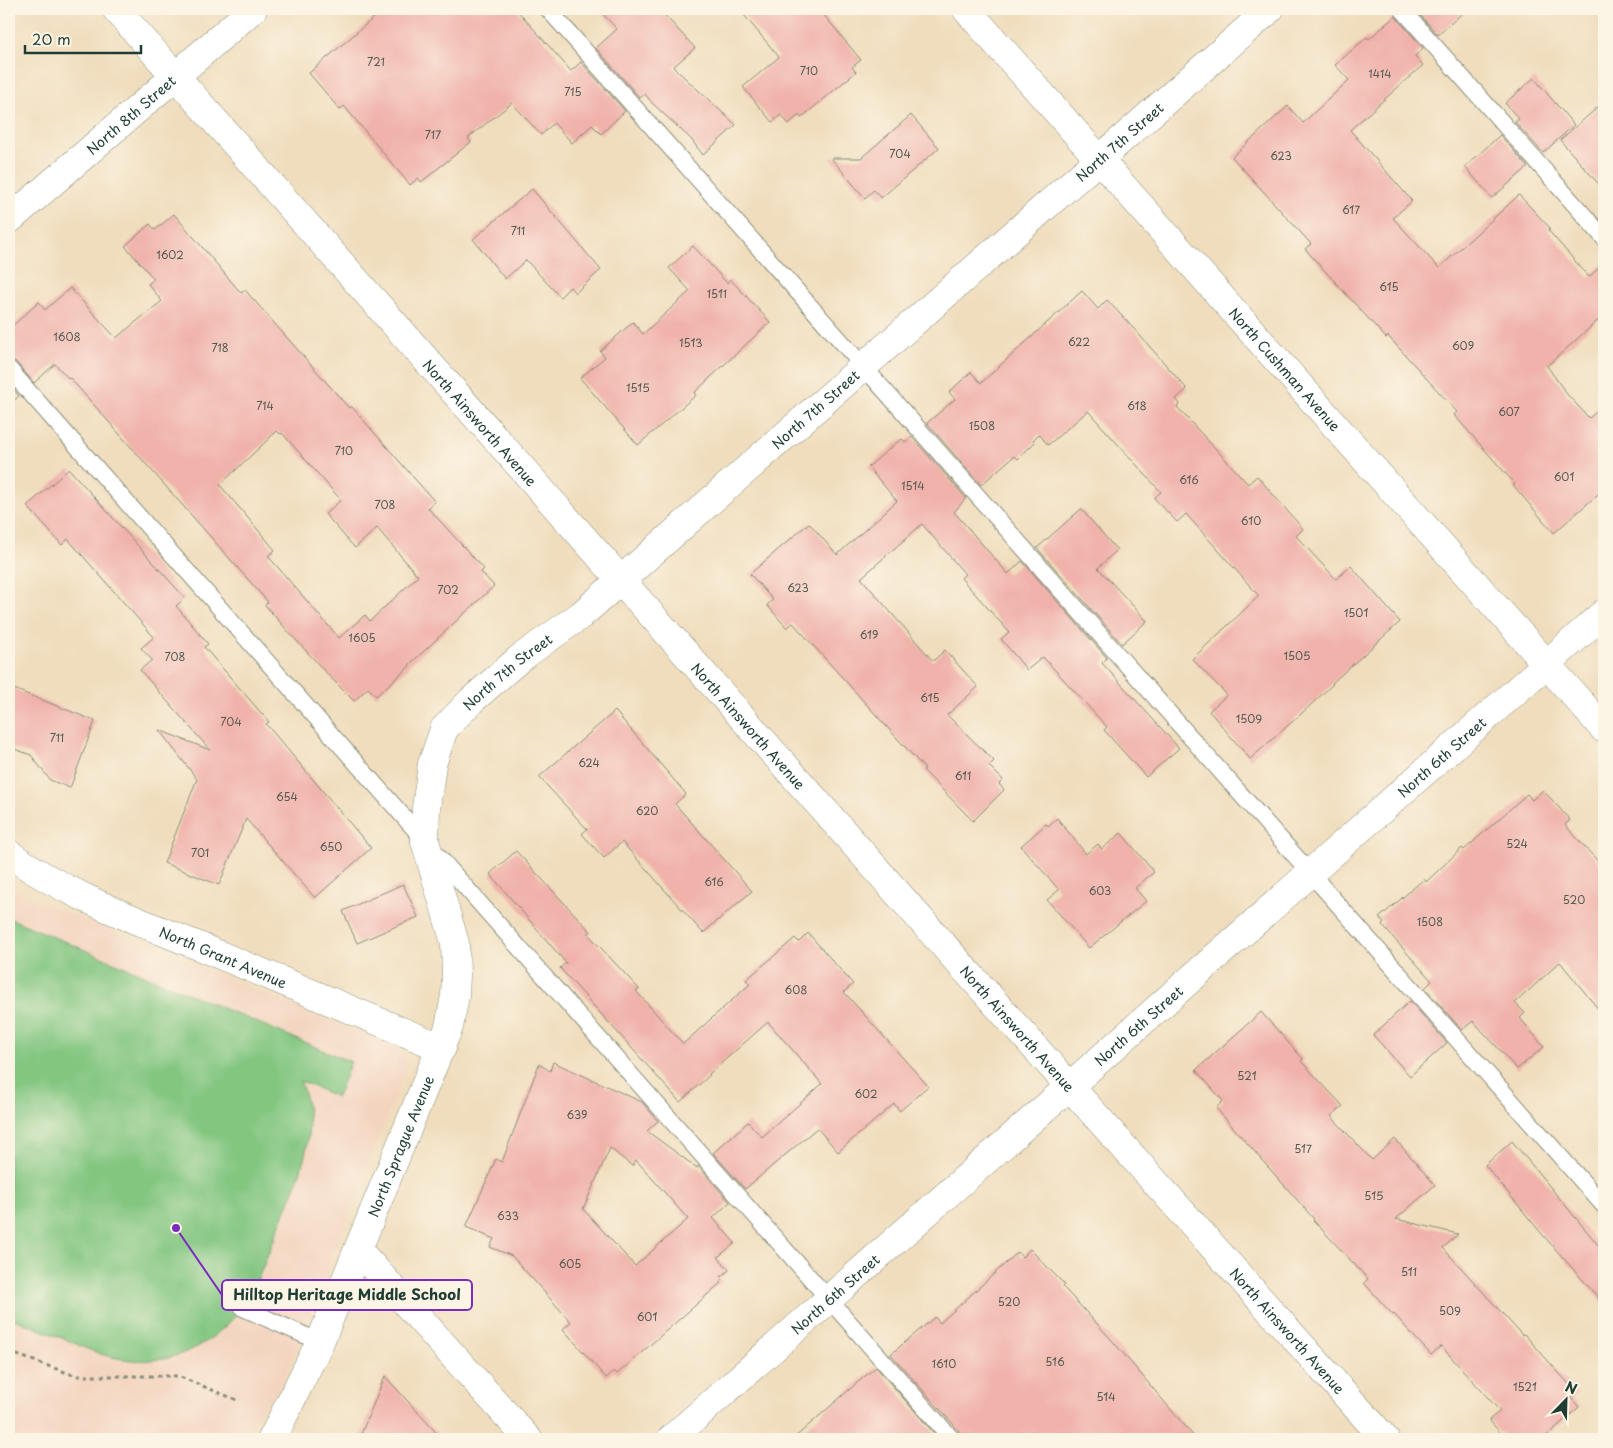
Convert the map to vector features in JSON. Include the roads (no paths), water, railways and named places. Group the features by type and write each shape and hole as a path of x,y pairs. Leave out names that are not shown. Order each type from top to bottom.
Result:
{"street":[{"name":"North Ainsworth Avenue","path":"116,9 620,582 1068,1087 1385,1439"},
{"name":"North 8th Street","path":"9,220 253,9"},
{"name":"North Cushman Avenue","path":"966,9 1604,729"},
{"name":"North 7th Street","path":"425,841 426,808 432,764 444,729 470,701 519,659 581,615 620,582 1270,9"},
{"name":"North 6th Street","path":"672,1439 1604,612"},
{"name":"North Sprague Avenue","path":"272,1439 320,1342 442,1048 449,1026 455,996 455,948 452,929 425,841"},
{"name":"North Grant Avenue","path":"9,854 50,880 131,918 442,1048"},
{"path":"358,1250 528,1439"}],"lane":[{"path":"548,9 1604,1206"},
{"path":"1402,9 1604,238"},
{"path":"9,369 952,1439"},
{"path":"243,1308 320,1342"}],"place":[{"name":"Hilltop Heritage Middle School","path":"176,1228"}]}
